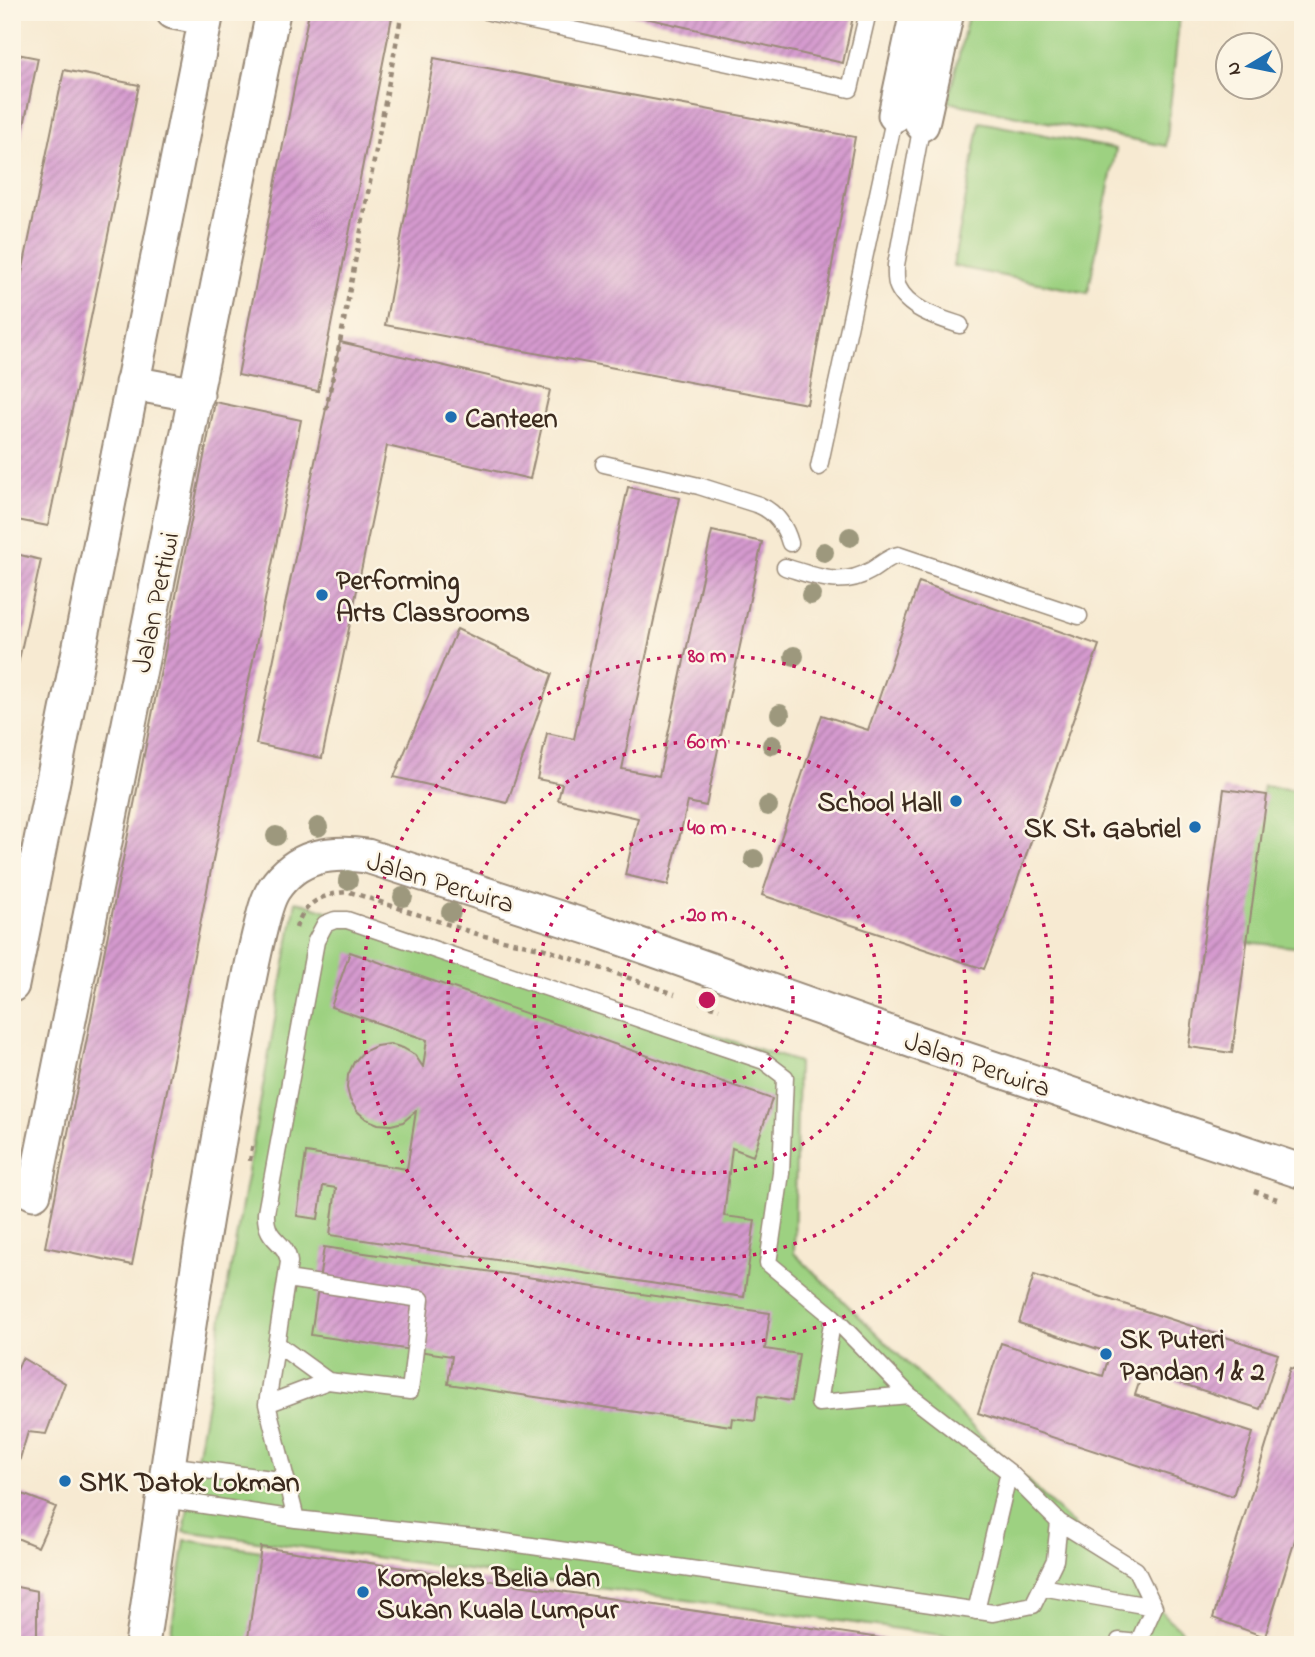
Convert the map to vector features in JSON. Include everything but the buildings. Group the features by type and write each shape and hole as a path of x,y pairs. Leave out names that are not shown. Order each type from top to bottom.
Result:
{"street":[{"name":"Jalan Pertiwi","path":"23,1187 197,396 273,12"},
{"path":"908,120 917,12"},
{"path":"908,120 947,12"},
{"path":"12,985 132,383 195,14"},
{"path":"132,383 197,396"},
{"name":"Jalan Perwira","path":"142,1645 193,1286 249,976 265,911 274,890 294,866 324,854 368,856 592,929 915,1042 1303,1172"}],"lane":[{"path":"489,12 850,89 868,12"},
{"path":"908,120 896,265 897,285 905,298 933,316 960,325"},
{"path":"819,467 908,120"},
{"path":"604,464 699,486 759,505 780,521 790,543"},
{"path":"785,567 832,581 852,579 898,555 1079,616"},
{"path":"296,1519 267,1404 288,1253 268,1233 266,1213 316,941 325,924 335,920 347,920 764,1061 785,1077 781,1173 768,1263 833,1317 909,1395 1009,1472 1059,1522 1136,1570 1154,1607 1138,1643 1119,1641"},
{"path":"267,1404 328,1381 410,1391 421,1299 286,1279"},
{"path":"833,1317 819,1404 909,1395"},
{"path":"277,1344 328,1381"},
{"path":"168,1465 287,1481"},
{"path":"976,1611 1009,1472"},
{"path":"164,1499 296,1519 484,1539 993,1613 1033,1605 1055,1560 1059,1522"},
{"path":"1042,1587 1154,1607"}],"path":[{"path":"326,410 402,12"},
{"path":"295,928 300,914 310,903 332,894 350,892 480,935 545,949 675,994"},
{"path":"248,1168 255,1134"}],"green space":[{"path":"969,12 1180,12 1166,146 948,102"},
{"path":"980,122 1116,149 1088,293 953,266"},
{"path":"1263,786 1303,791 1303,948 1246,942"},
{"path":"296,901 798,1062 794,1253 1196,1645 1014,1645 184,1531"},
{"name":"Kompleks Belia dan Sukan Kuala Lumpur","path":"185,1540 912,1645 169,1645"}],"place":[{"name":"Canteen","path":"451,417"},
{"name":"Performing Arts Classrooms","path":"322,595"},
{"name":"School Hall","path":"956,801"},
{"name":"SK St. Gabriel","path":"1195,827"},
{"name":"SK Puteri Pandan 1 & 2","path":"1106,1354"},
{"name":"SMK Datok Lokman","path":"65,1481"},
{"name":"Kompleks Belia dan Sukan Kuala Lumpur","path":"363,1592"}]}
